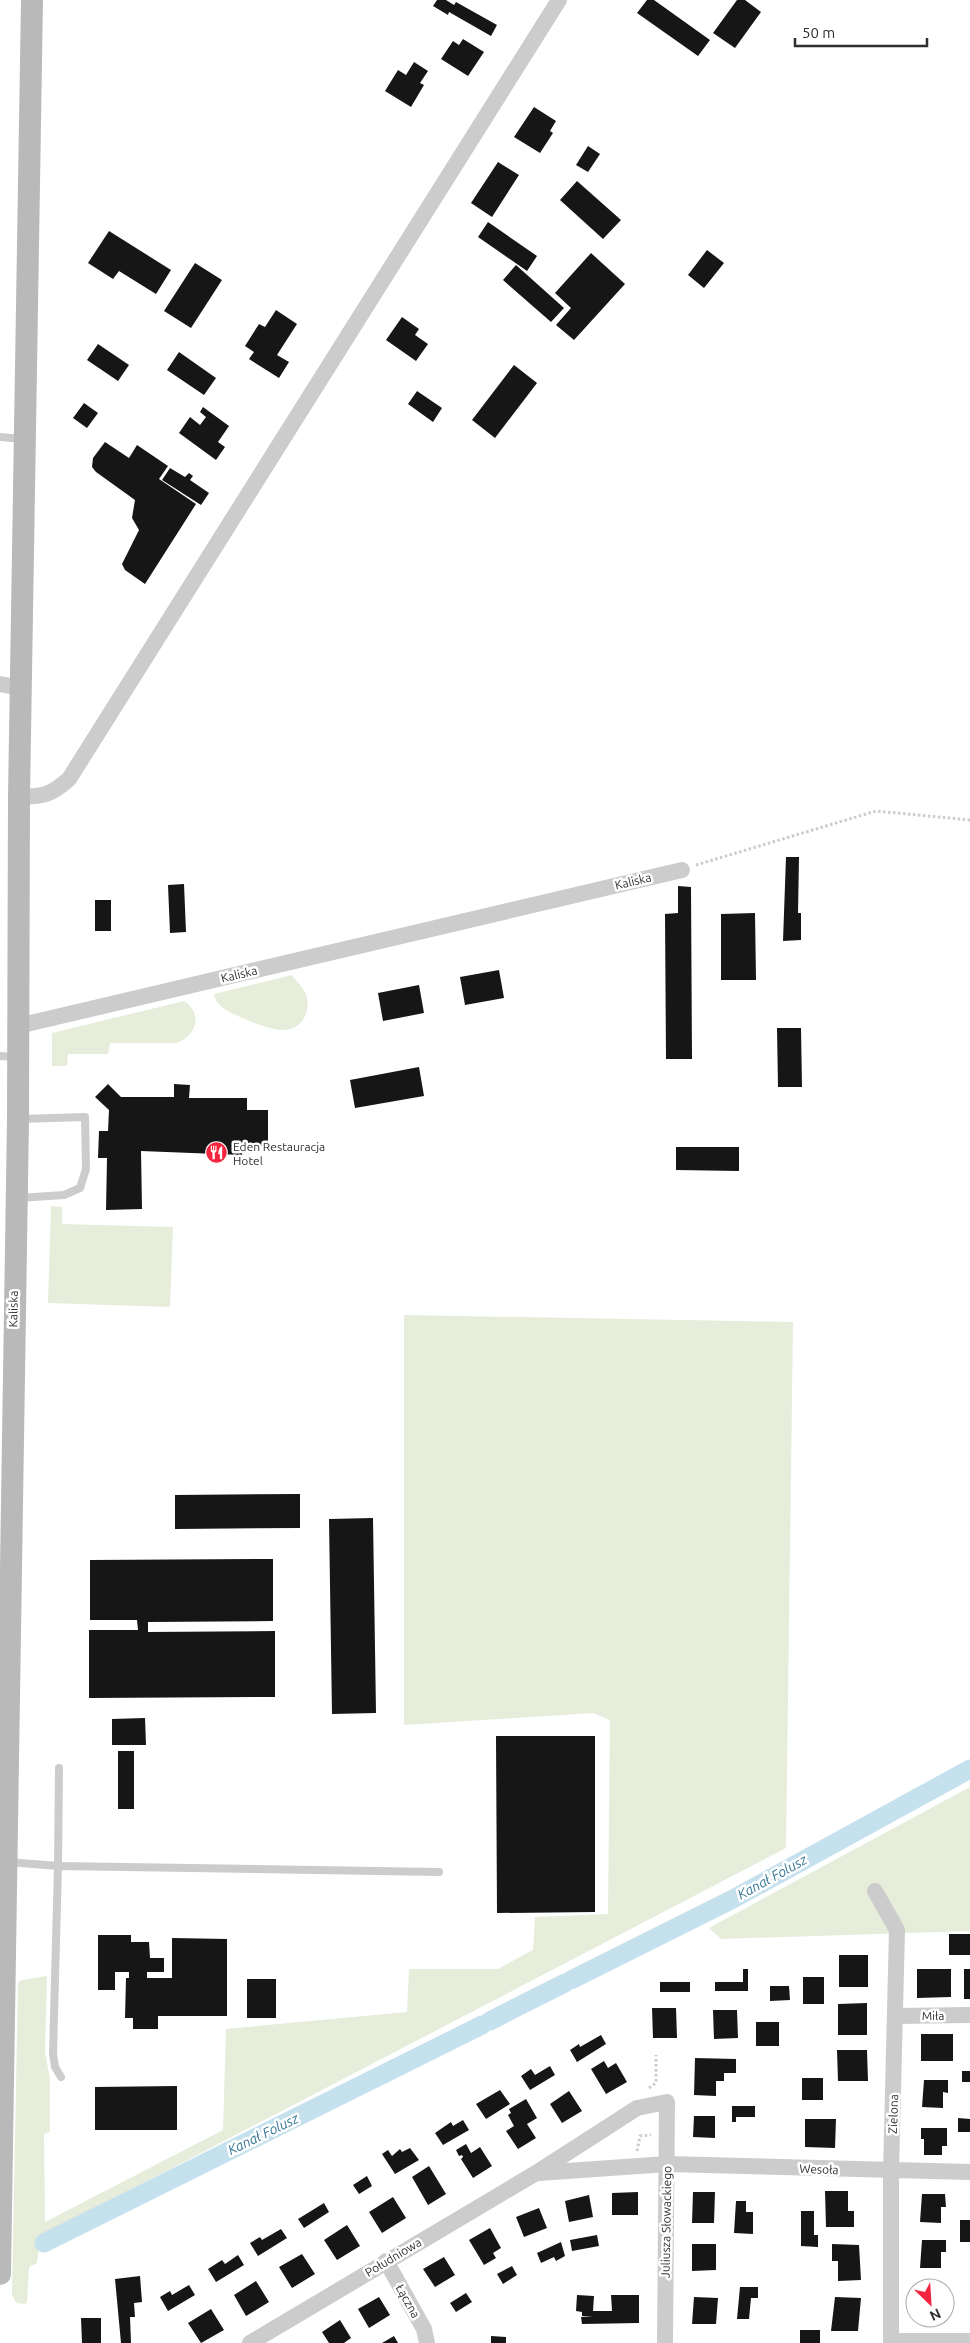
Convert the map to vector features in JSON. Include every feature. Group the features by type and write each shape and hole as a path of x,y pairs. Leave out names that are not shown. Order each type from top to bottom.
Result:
{"main road":[{"path":"18,1026 19,797 11,686 26,440 32,0"},
{"name":"Kaliska","path":"0,2274 18,1119 9,1056 18,1026"}],"street":[{"path":"19,797 44,796 55,791 69,779 559,0"},
{"name":"Kaliska","path":"18,1026 682,870"},
{"name":"Zielona","path":"876,1891 897,1930 897,2016 891,2172 891,2342"},
{"name":"Miła","path":"897,2016 970,2015"},
{"name":"Juliusza Słowackiego","path":"665,2343 667,2102"},
{"name":"Południowa","path":"250,2343 536,2173 637,2108 667,2102"},
{"name":"Wesoła","path":"667,2164 891,2172 970,2172"},
{"name":"Południowa","path":"536,2173 667,2164"},
{"name":"Łączna","path":"386,2261 424,2329 428,2343"},
{"path":"891,2342 970,2341"}],"lane":[{"path":"0,437 26,440"},
{"path":"16,1198 64,1195 80,1188 86,1169 85,1117 18,1119"},
{"path":"59,1768 53,2054 55,2067 61,2077"},
{"path":"6,1862 58,1866 439,1872"}],"path":[{"path":"682,870 876,811 970,820"},
{"path":"634,2166 640,2136 667,2135"}],"green space":[{"path":"292,975 306,994 307,1008 303,1020 294,1028 287,1030 267,1027 233,1014 220,1005 214,996 214,994"},
{"path":"184,1001 190,1006 196,1018 193,1031 183,1040 176,1043 110,1043 108,1054 68,1054 67,1066 52,1066 52,1033"},
{"path":"51,1206 62,1207 62,1224 173,1227 170,1307 48,1303"},
{"path":"404,1315 793,1322 786,1848 40,2237 37,2263 29,2267 27,2302 25,2304 16,2303 12,2295 18,1982 47,1976 45,2052 50,2079 50,2132 44,2134 45,2222 223,2130 226,2029 407,2012 409,1969 498,1969 533,1950 535,1917 608,1914 610,1720 593,1713 404,1725"},
{"path":"970,1787 970,1931 721,1939 709,1928"}],"building":[{"path":"437,0 446,0 454,5 456,2 497,25 491,36 449,12 448,15 433,6"},
{"path":"647,0 654,0 710,40 698,56 637,13"},
{"path":"737,0 745,0 761,12 735,48 713,33"},
{"path":"463,39 484,52 468,76 441,59 453,41 459,45"},
{"path":"414,62 428,71 420,83 424,85 411,107 385,91 398,70 406,75"},
{"path":"534,107 556,121 550,131 553,133 540,153 514,137"},
{"path":"588,146 600,154 588,172 576,165"},
{"path":"498,162 519,175 492,217 471,203"},
{"path":"577,181 621,220 603,239 560,200"},
{"path":"488,222 537,256 527,271 478,237"},
{"path":"109,231 171,270 156,294 119,271 113,279 88,263"},
{"path":"707,250 724,263 704,288 688,275"},
{"path":"591,253 625,284 574,340 556,325 571,308 555,293"},
{"path":"195,263 222,280 191,328 164,311"},
{"path":"516,265 564,308 551,322 503,280"},
{"path":"276,310 297,324 277,355 289,362 279,378 249,359 254,352 245,346 259,324 265,327"},
{"path":"402,317 419,329 415,335 428,344 416,361 386,340"},
{"path":"98,344 129,365 118,381 87,360"},
{"path":"179,352 216,378 204,395 167,370"},
{"path":"514,365 537,383 495,438 472,420"},
{"path":"417,391 442,408 433,422 408,404"},
{"path":"84,403 98,413 87,428 73,418"},
{"path":"203,407 229,426 218,442 225,447 216,460 179,433 190,417 200,425 206,417 200,412"},
{"path":"105,442 129,458 137,445 168,466 159,479 196,504 145,584 125,570 122,564 139,530 132,518 135,500 96,472 92,467 93,458"},
{"path":"170,468 185,477 189,473 193,476 190,480 209,493 201,505 162,480"},
{"path":"786,857 799,857 798,913 801,913 801,940 783,941"},
{"path":"184,884 186,932 170,933 168,885"},
{"path":"678,886 691,887 692,1059 666,1059 665,914 678,913"},
{"path":"95,900 111,900 111,931 95,931"},
{"path":"755,913 756,980 721,980 721,914"},
{"path":"499,970 504,998 465,1005 460,977"},
{"path":"419,985 424,1013 383,1021 378,993"},
{"path":"777,1028 801,1028 802,1087 778,1087"},
{"path":"419,1067 424,1096 355,1108 350,1080"},
{"name":"Eden Restauracja Hotel","path":"108,1084 121,1097 174,1097 174,1084 190,1085 189,1098 247,1098 247,1110 268,1110 268,1146 243,1147 242,1155 141,1151 142,1209 106,1210 107,1158 98,1158 99,1131 108,1131 109,1110 95,1097"},
{"path":"676,1147 739,1147 739,1171 676,1170"},
{"path":"300,1494 300,1528 175,1529 175,1495"},
{"path":"373,1518 376,1713 332,1714 329,1519"},
{"path":"273,1559 273,1621 148,1622 148,1632 275,1631 275,1697 89,1698 89,1630 138,1630 137,1620 90,1620 90,1560"},
{"path":"145,1718 146,1745 112,1745 112,1719"},
{"path":"496,1736 595,1736 595,1912 497,1913"},
{"path":"118,1751 134,1751 134,1809 118,1809"},
{"path":"949,1934 970,1934 970,1955 949,1955"},
{"path":"98,1935 131,1935 131,1942 149,1942 150,1958 164,1958 164,1972 147,1972 147,1978 172,1978 172,1938 227,1939 227,2016 158,2016 158,2029 133,2029 133,2018 125,2018 126,1978 129,1978 129,1972 115,1972 115,1990 98,1990"},
{"path":"839,1955 868,1955 868,1987 839,1987"},
{"path":"743,1969 748,1969 748,1991 715,1991 715,1982 743,1982"},
{"path":"917,1969 951,1969 951,1997 917,1998"},
{"path":"964,1969 970,1969 970,1999 964,1999"},
{"path":"803,1977 824,1977 824,2004 803,2004"},
{"path":"247,1979 276,1979 276,2018 247,2018"},
{"path":"660,1982 690,1982 690,1992 660,1992"},
{"path":"770,1986 789,1986 790,2000 770,2001"},
{"path":"867,2003 867,2035 838,2035 838,2004"},
{"path":"652,2008 676,2008 677,2038 653,2038"},
{"path":"713,2010 737,2010 738,2038 714,2039"},
{"path":"756,2022 779,2022 779,2046 756,2046"},
{"path":"921,2034 953,2034 953,2061 921,2061"},
{"path":"601,2035 606,2044 577,2062 570,2050 579,2044 580,2047"},
{"path":"837,2050 867,2050 868,2081 838,2081"},
{"path":"695,2058 736,2059 736,2073 724,2073 724,2081 716,2081 716,2096 694,2095"},
{"path":"604,2061 608,2068 616,2063 627,2082 606,2094 591,2069"},
{"path":"550,2066 555,2075 530,2090 521,2076 531,2069 535,2075"},
{"path":"962,2071 970,2071 970,2082 962,2082"},
{"path":"802,2078 823,2078 823,2100 802,2100"},
{"path":"924,2080 948,2080 948,2093 943,2092 943,2108 922,2107"},
{"path":"177,2086 177,2130 95,2130 95,2087"},
{"path":"500,2090 510,2104 486,2119 476,2104"},
{"path":"569,2091 582,2111 562,2123 550,2104"},
{"path":"526,2099 537,2118 527,2124 536,2138 518,2149 506,2131 514,2126 508,2115 511,2113 509,2109"},
{"path":"732,2106 755,2106 755,2117 736,2117 736,2122 732,2122"},
{"path":"694,2116 715,2116 715,2138 693,2137"},
{"path":"958,2118 970,2119 970,2132 958,2132"},
{"path":"805,2119 836,2119 835,2148 805,2147"},
{"path":"463,2120 469,2130 443,2145 435,2133 451,2122 453,2126"},
{"path":"921,2128 947,2128 947,2146 942,2146 942,2155 924,2155 924,2139 921,2139"},
{"path":"466,2144 471,2153 480,2147 492,2166 473,2178 461,2159 462,2155 459,2156 456,2150"},
{"path":"410,2148 419,2160 395,2174 382,2154 388,2150 392,2156 400,2149 402,2152"},
{"path":"429,2166 446,2194 428,2205 412,2177"},
{"path":"367,2176 372,2186 359,2194 353,2185"},
{"path":"825,2191 848,2191 848,2211 854,2211 854,2227 826,2227"},
{"path":"638,2192 638,2215 612,2215 612,2193"},
{"path":"693,2192 715,2192 714,2223 692,2223"},
{"path":"922,2194 945,2194 946,2207 941,2207 941,2223 920,2222"},
{"path":"589,2195 593,2217 569,2222 565,2201"},
{"path":"393,2197 406,2218 382,2233 369,2212"},
{"path":"736,2201 746,2201 746,2212 753,2212 753,2234 734,2233"},
{"path":"324,2203 329,2212 304,2228 298,2219"},
{"path":"539,2208 547,2228 524,2237 516,2217"},
{"path":"801,2211 814,2211 814,2235 818,2235 818,2247 801,2246"},
{"path":"960,2220 970,2220 970,2242 960,2242"},
{"path":"347,2225 360,2246 337,2260 324,2240"},
{"path":"490,2228 501,2248 493,2253 496,2258 484,2265 469,2240"},
{"path":"281,2229 287,2238 258,2256 250,2243 260,2237 262,2240"},
{"path":"597,2235 599,2246 572,2251 570,2240"},
{"path":"922,2240 946,2240 946,2252 941,2252 941,2268 920,2268"},
{"path":"561,2242 565,2256 556,2261 554,2257 541,2263 537,2253"},
{"path":"692,2244 716,2244 716,2270 692,2271"},
{"path":"832,2244 859,2245 861,2280 838,2281 838,2261 832,2261"},
{"path":"302,2254 315,2274 292,2288 279,2267"},
{"path":"238,2255 244,2265 216,2282 208,2269 222,2260 225,2264"},
{"path":"444,2257 455,2275 435,2287 423,2269"},
{"path":"512,2266 517,2275 503,2284 497,2274"},
{"path":"140,2276 142,2302 134,2303 135,2317 130,2317 131,2343 121,2343 115,2279"},
{"path":"256,2281 269,2302 246,2316 234,2295"},
{"path":"189,2285 195,2295 168,2311 160,2297 170,2291 172,2295"},
{"path":"740,2287 758,2287 758,2298 751,2298 749,2319 737,2319"},
{"path":"466,2293 472,2302 456,2312 450,2303"},
{"path":"577,2295 594,2296 593,2311 612,2311 611,2295 639,2295 639,2323 582,2324 581,2317 593,2316 582,2316 582,2312 576,2311"},
{"path":"379,2297 390,2315 369,2328 358,2309"},
{"path":"694,2297 718,2298 716,2324 692,2324"},
{"path":"835,2297 861,2298 858,2331 831,2331"},
{"path":"211,2309 224,2330 201,2343 188,2323"},
{"path":"81,2318 101,2318 101,2343 82,2343"},
{"path":"340,2320 351,2338 344,2343 329,2343 322,2332"},
{"path":"800,2330 820,2330 820,2343 800,2343"},
{"path":"394,2336 398,2343 382,2343"},
{"path":"491,2336 506,2337 506,2343 491,2343"}],"waterway":[{"name":"Kanał Folusz","path":"571,1980 733,1899 970,1769"},
{"name":"Kanał Folusz","path":"521,2005 565,1983"},
{"name":"Kanał Folusz","path":"490,2021 517,2007"},
{"name":"Kanał Folusz","path":"44,2243 482,2025"}],"place":[{"name":"Eden Restauracja Hotel","path":"217,1153"}]}
